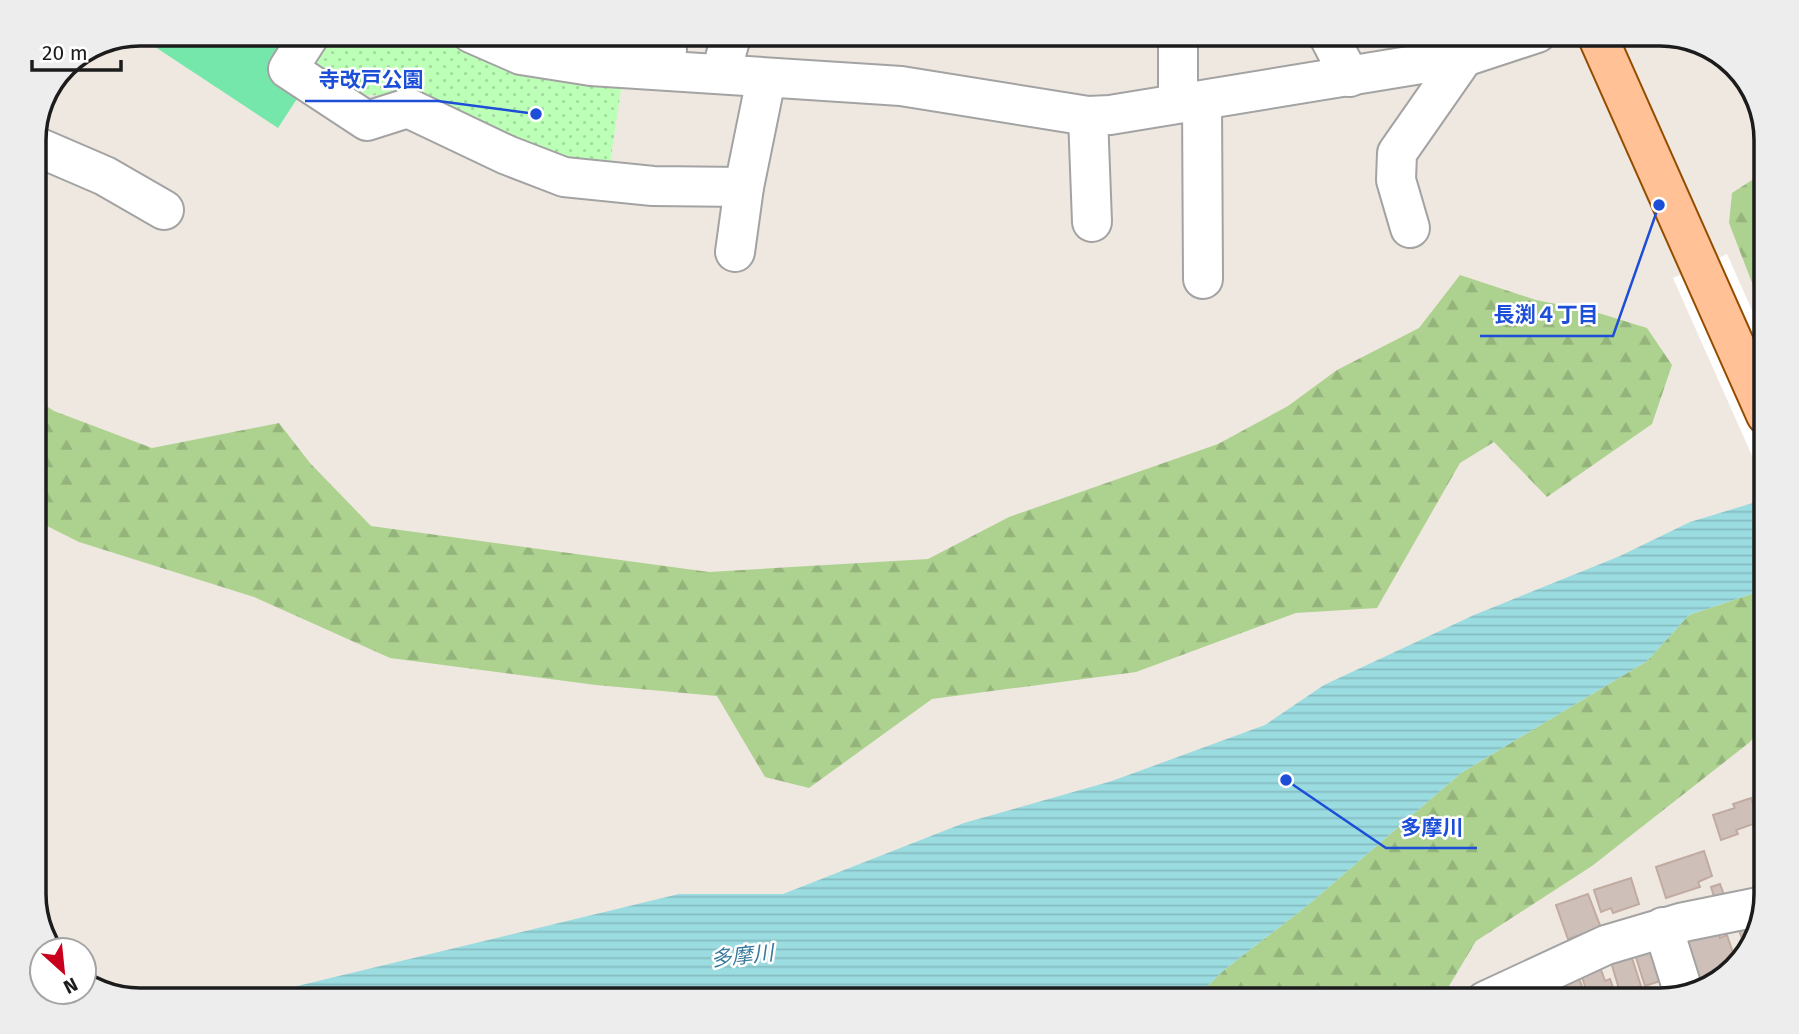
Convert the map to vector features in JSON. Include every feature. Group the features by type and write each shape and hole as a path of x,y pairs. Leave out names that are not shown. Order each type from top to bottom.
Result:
{"main road":[{"path":"1602,46 1753,387"}],"street":[{"path":"303,46 288,69 367,121 408,108 507,155 564,177 653,186 744,187"},
{"path":"501,46 521,55 579,64 901,86 1088,116 1110,115 1350,76 1465,46"},
{"path":"729,46 781,66 744,187 735,252"},
{"path":"1180,46 1190,101 1203,279"},
{"path":"1335,46 1350,76"},
{"path":"1410,228 1396,180 1397,153 1468,46"},
{"path":"1088,116 1092,222"},
{"path":"46,151 105,176 164,210"},
{"path":"1545,987 1606,945 1663,928 1753,908"},
{"path":"1663,928 1681,986"}],"green space":[{"path":"154,46 296,46 304,88 278,128"},
{"path":"312,46 497,46 622,83 609,170 584,168 411,96 360,95 305,57"},
{"path":"1753,179 1753,286 1729,223 1732,193"},
{"path":"1460,275 1536,300 1592,311 1647,328 1672,365 1652,424 1547,497 1494,442 1460,463 1377,608 1296,613 1136,672 932,699 809,788 765,777 717,696 596,685 390,658 254,597 79,542 46,526 46,406 152,448 279,423 310,463 371,526 709,572 928,559 1009,517 1218,444 1288,406 1337,370 1419,328"},
{"path":"1754,593 1754,737 1592,866 1476,941 1448,988 1205,988 1224,970 1308,905 1461,773 1647,661 1689,615"}],"water":[{"path":"1753,503 1754,593 1689,615 1647,661 1461,773 1308,905 1224,970 1205,988 289,988 679,894 783,894 964,823 1112,781 1265,725 1324,685 1474,615 1620,556 1690,522"}],"pier":[{"path":"1727,254 1753,313 1753,459 1673,278"}],"building":[{"path":"1751,798 1754,824 1736,830 1738,834 1721,840 1713,815 1735,808 1733,804"},
{"path":"1704,851 1712,876 1698,882 1700,887 1666,898 1656,867"},
{"path":"1631,878 1639,904 1613,913 1611,908 1601,912 1594,890"},
{"path":"1720,884 1727,903 1717,906 1711,887"},
{"path":"1588,894 1601,928 1568,939 1556,905"},
{"path":"1749,922 1742,939 1738,926"},
{"path":"1716,925 1720,938 1727,935 1733,953 1717,969 1691,982 1681,936"},
{"path":"1657,950 1666,979 1645,986 1634,951"},
{"path":"1630,952 1641,986 1619,988 1610,959"},
{"path":"1599,964 1605,981 1610,979 1613,988 1586,988 1580,971"},
{"path":"1577,974 1583,988 1556,988"}],"place":[{"name":"寺改戸公園","path":"536,114"},
{"name":"長渕４丁目","path":"1659,205"},
{"name":"多摩川","path":"1286,780"}]}
